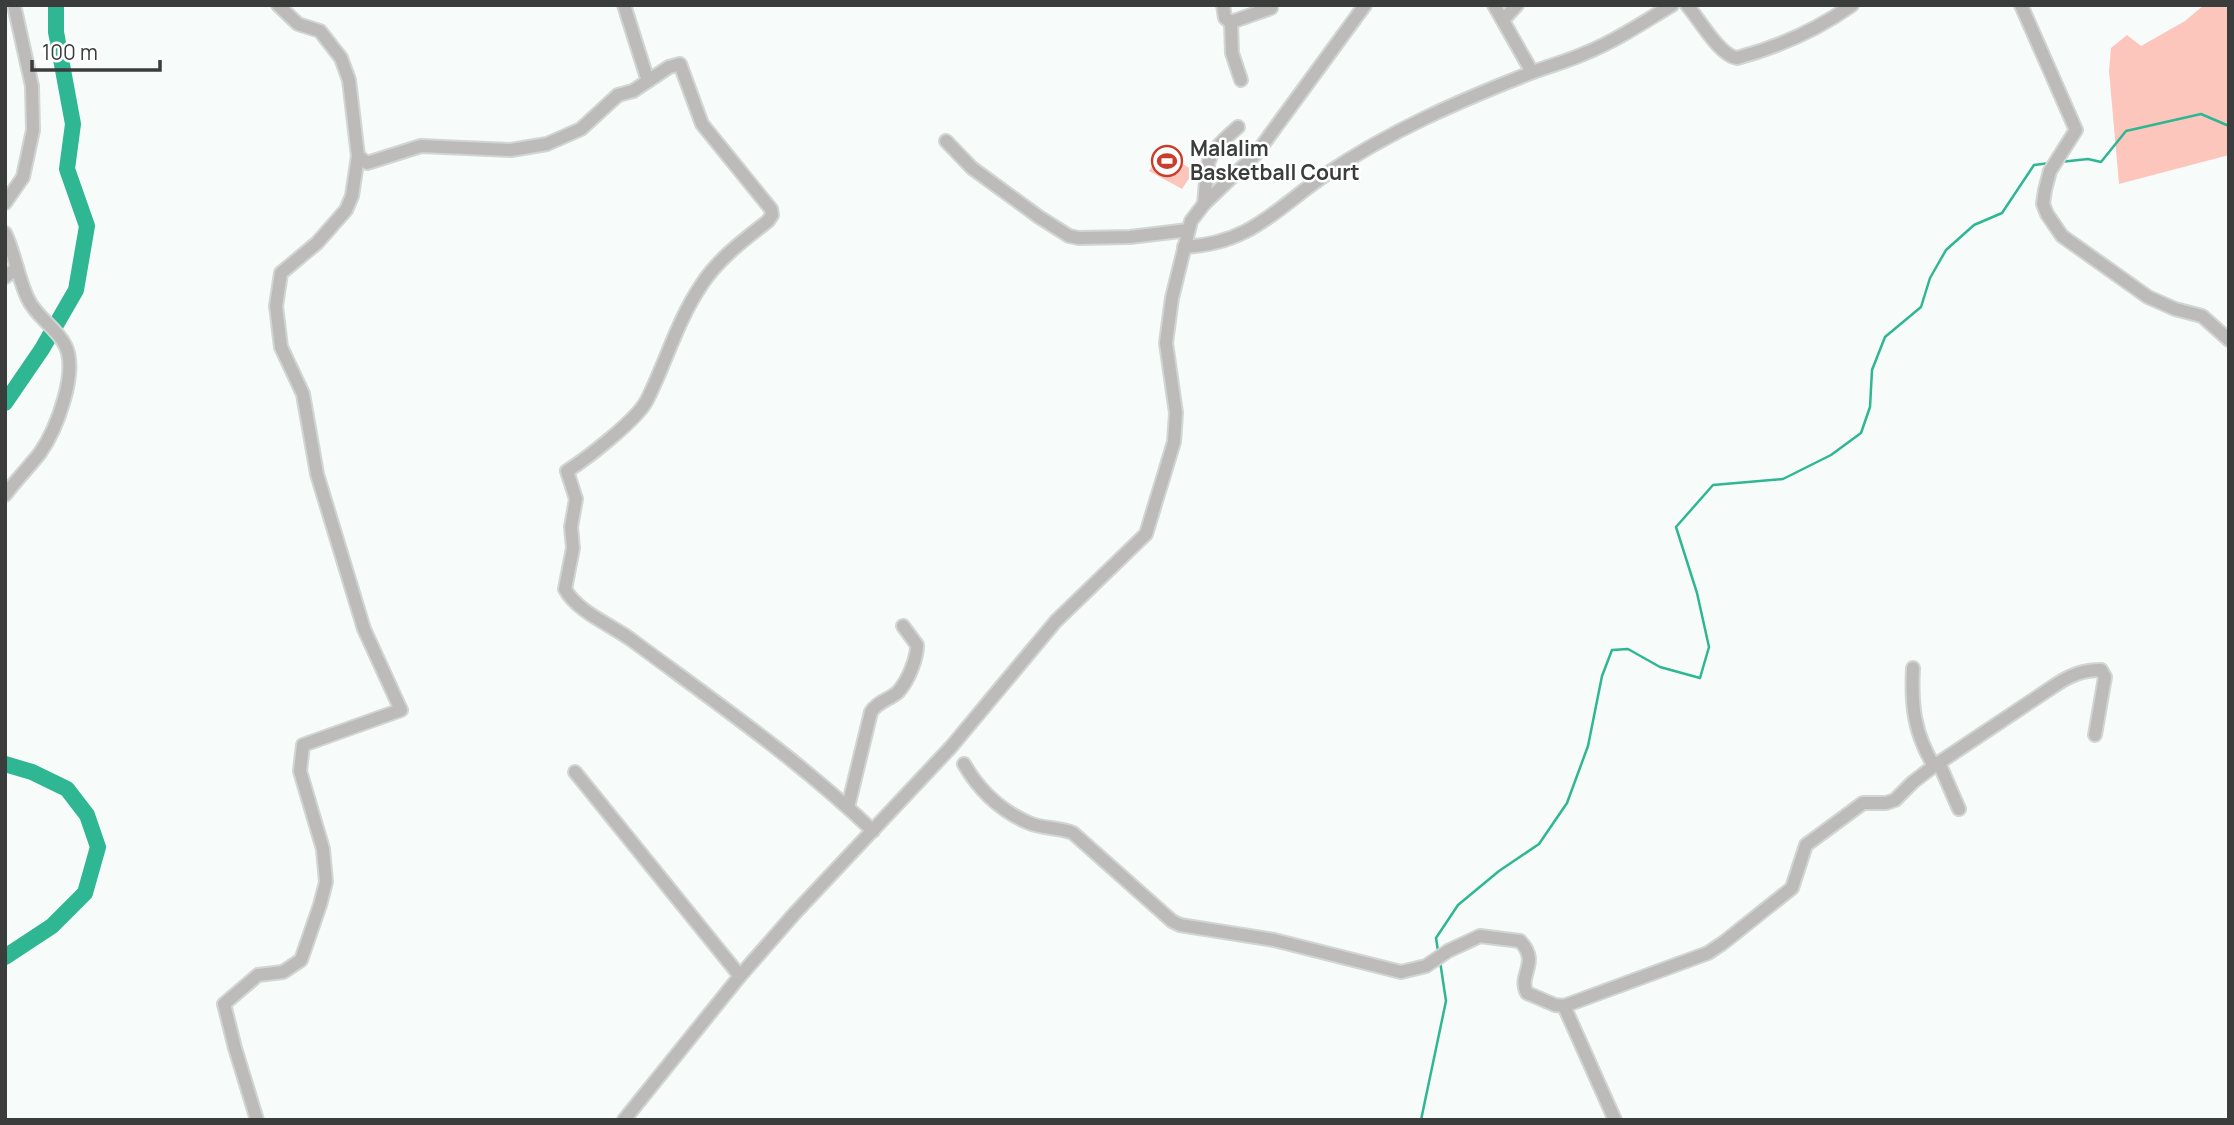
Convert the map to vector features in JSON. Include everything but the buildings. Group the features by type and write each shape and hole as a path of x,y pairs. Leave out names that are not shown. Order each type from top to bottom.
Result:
{"street":[{"path":"5,203 23,177 33,130 32,86 14,5"},
{"path":"257,1120 234,1048 224,1004 258,975 283,972 301,960 320,905 326,882 323,849 300,771 303,745 401,710 360,616 317,474 303,394 281,347 276,306 281,273 317,243 346,210 352,196 358,156 349,80 341,58 320,31 298,24 278,5"},
{"path":"624,5 648,81"},
{"path":"1223,5 1225,18 1231,22"},
{"path":"624,1120 740,976 816,890 873,831 958,756 1056,621 1146,534 1174,442 1176,413 1166,343 1170,308 1188,230 1204,204 1256,154 1365,5"},
{"path":"1494,5 1532,72"},
{"path":"1503,20 1517,5"},
{"path":"1184,247 1211,244 1246,231 1276,214 1325,174 1389,134 1532,72 1590,51 1672,5"},
{"path":"1687,5 1720,49 1730,57 1737,58 1780,45 1852,5"},
{"path":"2021,5 2075,124 2074,135 2050,171 2043,204 2047,214 2062,236 2148,297 2175,309 2202,316 2226,333"},
{"path":"1231,22 1270,8"},
{"path":"1231,22 1232,53 1241,80"},
{"path":"358,156 367,163 421,146 510,150 547,144 581,129 613,98 633,92 669,67 680,64 702,124 771,209 772,215 703,282 686,310 641,409 567,471 576,499 570,527 573,548 565,589 577,606 630,638 762,738 848,807 873,831"},
{"path":"1204,204 1206,165 1210,154 1238,127"},
{"path":"946,141 972,168 1069,236 1130,237 1188,230"},
{"path":"5,233 35,311 67,348 70,358 69,378 53,428 41,451 5,495"},
{"path":"5,277 17,268"},
{"path":"848,807 871,712 877,704 899,690 917,652 917,645 903,626"},
{"path":"1913,668 1914,718 1927,754 1937,765 1959,809"},
{"path":"958,756 987,796 1031,824 1062,828 1073,834 1172,921 1180,925 1274,940 1401,972 1426,966 1448,951 1480,936 1520,941 1530,954 1530,965 1524,983 1527,993 1564,1006 1708,953 1792,888 1806,845 1863,803 1886,803 1895,800 1913,782 1937,765 2076,673 2101,670 2105,677 2095,735"},
{"path":"575,772 740,976"},
{"path":"1564,1006 1615,1120"}],"shaded area":[{"path":"2204,5 2229,5 2229,155 2119,184 2109,71 2111,48 2127,35 2141,46 2185,21"},
{"name":"Malalim Basketball Court","path":"1162,151 1194,171 1182,189 1149,171"}],"waterway":[{"path":"5,403 42,349 76,290 87,226 67,169 73,124 56,32 56,5"},
{"path":"2060,162 2088,159 2101,162 2126,131 2201,114 2229,126"},
{"path":"1438,951 1436,938 1458,905 1499,871 1539,844 1567,803 1588,746 1602,676 1612,650 1628,649 1660,667 1700,678 1709,647 1697,593 1676,527 1713,485 1783,479 1831,455 1861,433 1870,407 1872,370 1885,337 1921,307 1930,278 1946,250 1974,225 2002,213 2034,165 2050,163"},
{"path":"5,764 32,772 67,789 87,815 98,847 85,893 52,926 5,957"},
{"path":"1421,1120 1446,1001 1440,961"}],"place":[{"name":"Malalim Basketball Court","path":"1167,161"}]}
